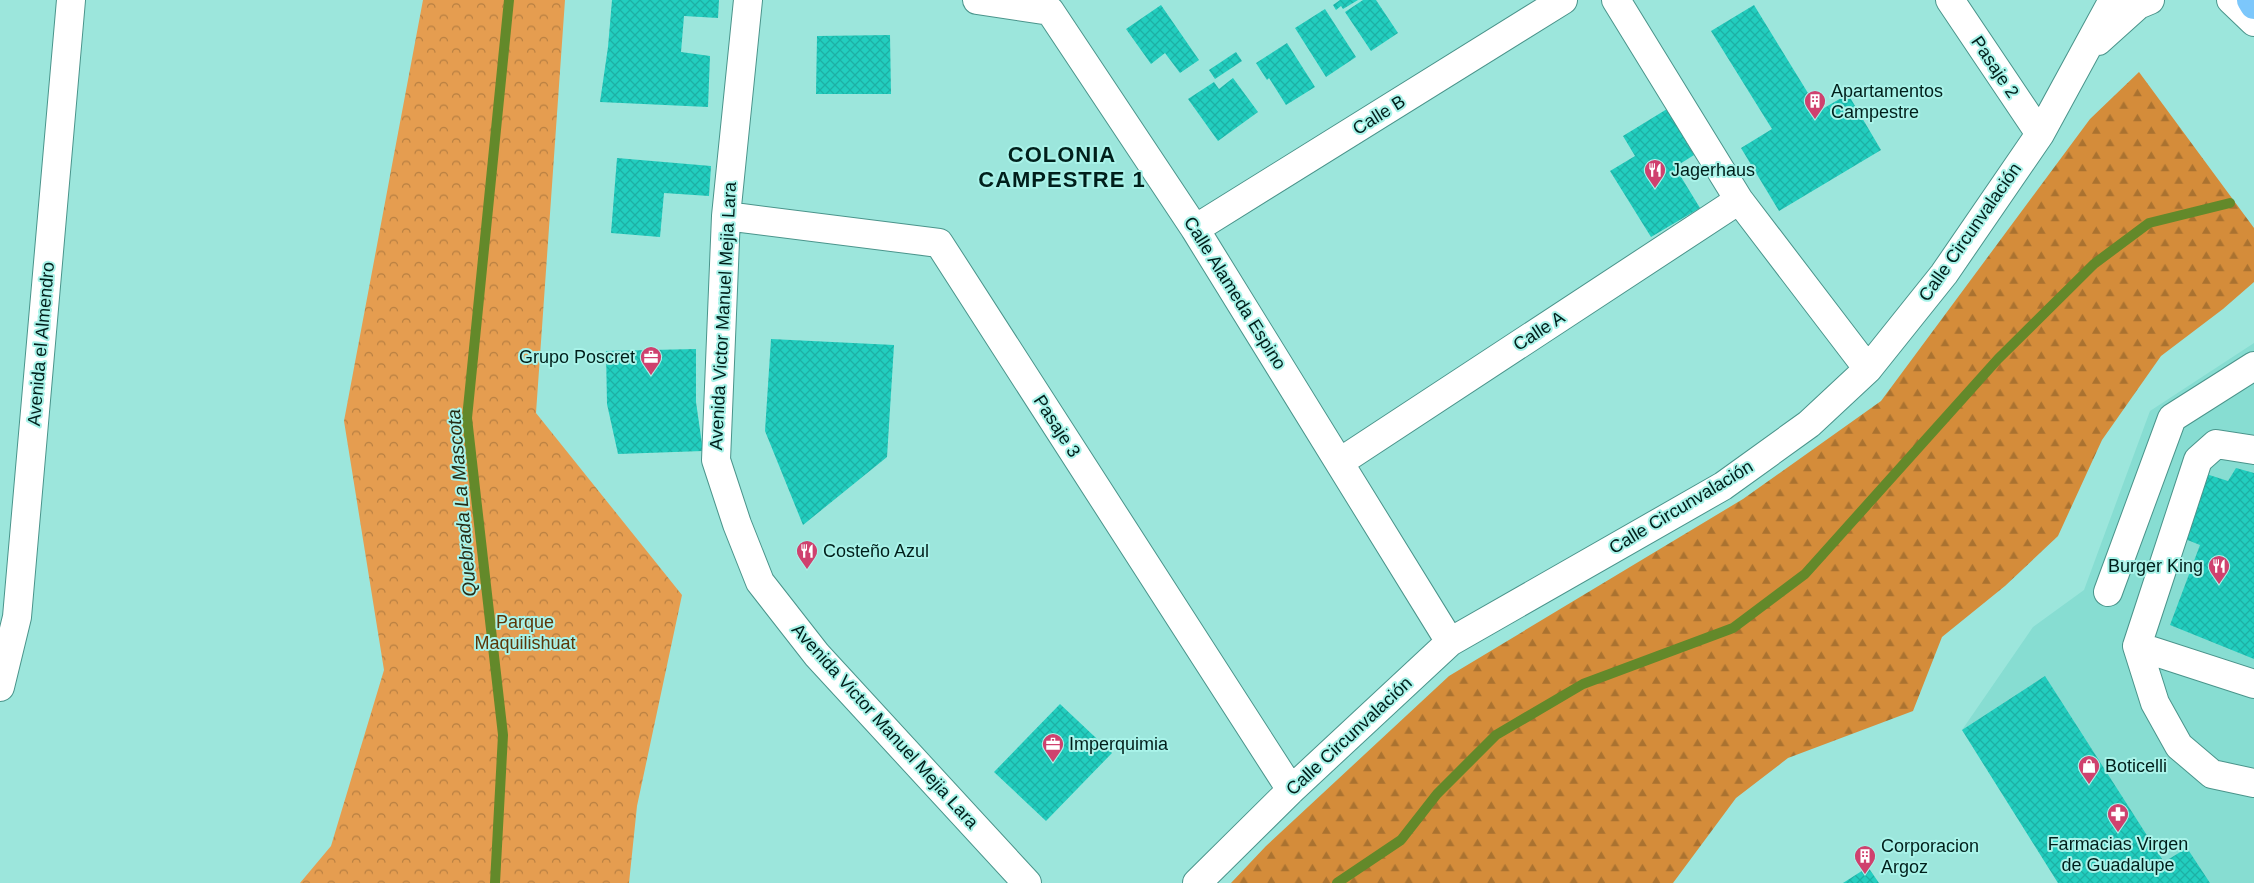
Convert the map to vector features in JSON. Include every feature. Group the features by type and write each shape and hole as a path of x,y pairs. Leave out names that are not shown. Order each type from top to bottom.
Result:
{"main road":[{"path":"2251,0 2254,5"}],"street":[{"name":"Avenida el Almendro","path":"0,687 17,618 71,0"},
{"name":"Avenida Victor Manuel Mejia Lara","path":"748,0 726,216 716,460 737,524 760,582 817,656 1027,883"},
{"name":"Calle Alameda Espino","path":"977,0 1059,6 1450,642"},
{"name":"Calle B","path":"1195,229 1563,0"},
{"path":"1616,0 1738,200 1868,370"},
{"name":"Pasaje 2","path":"1950,0 2040,134"},
{"name":"Calle Circunvalación","path":"1197,883 1291,790 1450,642 1723,486 1809,424 1868,370 1944,274 2040,134 2113,0"},
{"name":"Calle Circunvalación","path":"2084,54 2138,5 2150,0"},
{"path":"2231,0 2254,22"},
{"name":"Calle A","path":"1340,462 1738,200"},
{"name":"Pasaje 3","path":"726,216 939,243 1291,790"},
{"path":"2108,592 2172,418 2254,366"},
{"path":"2254,450 2216,444 2198,460 2137,646 2155,702 2179,746 2212,774 2254,783"},
{"path":"2137,646 2254,684"}],"shaded area":[{"path":"2254,343 2254,883 2058,883 1962,730 2033,627 2084,590 2150,411"}],"green space":[{"name":"Parque Maquilishuat","path":"423,0 565,0 536,413 682,595 637,806 629,883 300,883 331,846 384,670 344,421"},
{"path":"2139,72 2254,228 2254,282 2223,309 2161,356 2102,440 2058,536 2005,586 1942,637 1913,711 1788,758 1736,798 1673,883 1231,883 1266,846 1449,676 1743,499 1881,401 2090,119"}],"building":[{"path":"612,0 719,0 718,18 684,16 681,52 710,56 708,107 600,102 608,47"},
{"path":"1340,0 1358,0 1343,9 1341,6 1336,10 1333,5"},
{"path":"1363,0 1376,0 1398,33 1371,51 1345,12"},
{"path":"1161,5 1199,60 1180,73 1165,53 1151,64 1126,29"},
{"name":"Apartamentos Campestre","path":"1754,5 1819,111 1848,94 1881,150 1779,211 1741,148 1772,129 1711,31"},
{"path":"1325,9 1356,57 1326,77 1295,28"},
{"path":"890,35 891,94 816,94 817,36"},
{"path":"1287,43 1315,87 1286,105 1269,78 1267,80 1256,63"},
{"path":"1236,52 1242,61 1215,79 1209,70"},
{"path":"1233,78 1258,112 1218,141 1188,99 1214,82 1219,89"},
{"name":"Jagerhaus","path":"1667,109 1694,155 1675,167 1700,208 1651,237 1610,171 1635,156 1623,136"},
{"path":"617,158 711,166 709,196 664,193 660,237 611,233"},
{"path":"771,339 894,345 887,457 803,525 765,431"},
{"path":"696,349 696,402 703,451 618,454 607,404 606,351"},
{"name":"Burger King","path":"2236,468 2254,473 2254,659 2170,625 2200,545 2180,537 2203,473 2228,481"},
{"path":"2045,676 2164,862 2187,848 2210,883 2058,883 1962,730"},
{"name":"Imperquimia","path":"1060,704 1112,753 1046,821 994,772"},
{"name":"Corporacion Argoz","path":"1868,867 1879,883 1843,883"}],"waterway":[{"name":"Quebrada La Mascota","path":"495,883 503,735 467,418 509,0"},
{"path":"1337,883 1401,840 1437,794 1496,735 1583,684 1733,628 1805,574 1998,359 2094,264 2149,223 2230,203"}],"place":[{"name":"Apartamentos Campestre","path":"1815,120"},
{"name":"Jagerhaus","path":"1655,189"},
{"name":"Grupo Poscret","path":"651,376"},
{"name":"Costeño Azul","path":"807,570"},
{"name":"Burger King","path":"2219,585"},
{"name":"Imperquimia","path":"1053,763"},
{"name":"Boticelli","path":"2089,785"},
{"name":"Farmacias Virgen de Guadalupe","path":"2118,833"},
{"name":"Corporacion Argoz","path":"1865,875"}],"district":[{"name":"COLONIA CAMPESTRE 1","path":"1062,166"}]}
